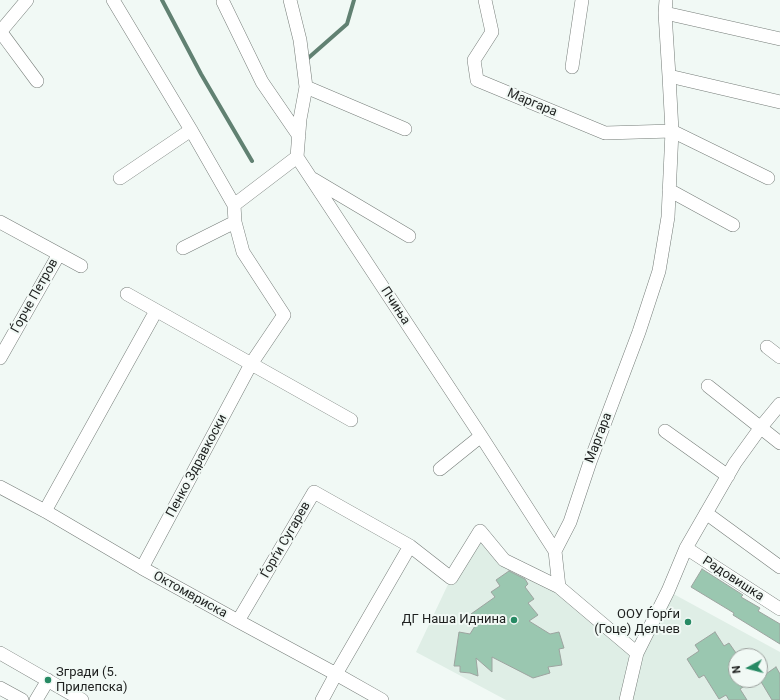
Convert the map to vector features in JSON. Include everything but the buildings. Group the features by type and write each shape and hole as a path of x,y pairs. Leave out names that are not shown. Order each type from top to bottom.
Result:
{"street":[{"path":"27,0 0,31 37,81"},
{"path":"113,0 234,205 235,222 243,252 284,315 252,364"},
{"path":"234,205 297,157 300,119 306,87 300,40 290,0"},
{"name":"Маргара","path":"485,0 492,32 474,60 477,80 605,133 672,131 768,178"},
{"path":"572,67 582,0"},
{"name":"Маргара","path":"555,551 570,522 590,462 639,332 659,271 668,217 672,131 665,14 666,0"},
{"path":"223,2 262,82 299,136"},
{"path":"665,14 780,39"},
{"path":"669,76 780,102"},
{"path":"306,87 405,129"},
{"path":"120,178 191,130"},
{"name":"Пчиња","path":"297,157 555,551"},
{"name":"Пчиња","path":"310,177 409,236"},
{"path":"669,190 733,225"},
{"name":"Ѓорче Петров","path":"0,222 82,266"},
{"path":"183,248 235,222"},
{"name":"Ѓорче Петров","path":"0,358 59,254"},
{"path":"127,294 351,420"},
{"path":"45,511 156,311"},
{"path":"767,347 780,357"},
{"name":"Пенко Здравкоски","path":"142,568 252,364"},
{"path":"708,386 780,442"},
{"name":"Радовишка","path":"626,700 637,653 668,591 686,548 735,464 761,427 780,404"},
{"path":"664,431 728,476"},
{"path":"440,469 480,436"},
{"name":"Октомвриска","path":"0,487 45,511 142,568 382,700"},
{"name":"Ѓорѓи Сугарев","path":"238,621 314,492 410,546 451,578 480,531 504,560 559,587"},
{"path":"706,513 780,567"},
{"path":"322,700 410,546"},
{"name":"Радовишка","path":"686,548 780,609"},
{"path":"555,551 559,587 637,653"},
{"path":"0,653 82,700"},
{"path":"36,700 48,680"},
{"path":"0,688 22,700"}],"shaded area":[{"name":"ДГ Наша Иднина","path":"480,531 504,560 559,587 637,653 668,591 780,652 780,700 506,700 416,652 451,578"}],"waterway":[{"path":"162,0 201,74 252,161"},
{"path":"306,60 347,24 354,0"}],"place":[{"name":"ДГ Наша Иднина","path":"514,620"},
{"name":"ООУ Ѓорѓи (Гоце) Делчев","path":"688,622"},
{"name":"Згради (5. Прилепска)","path":"48,680"}]}
